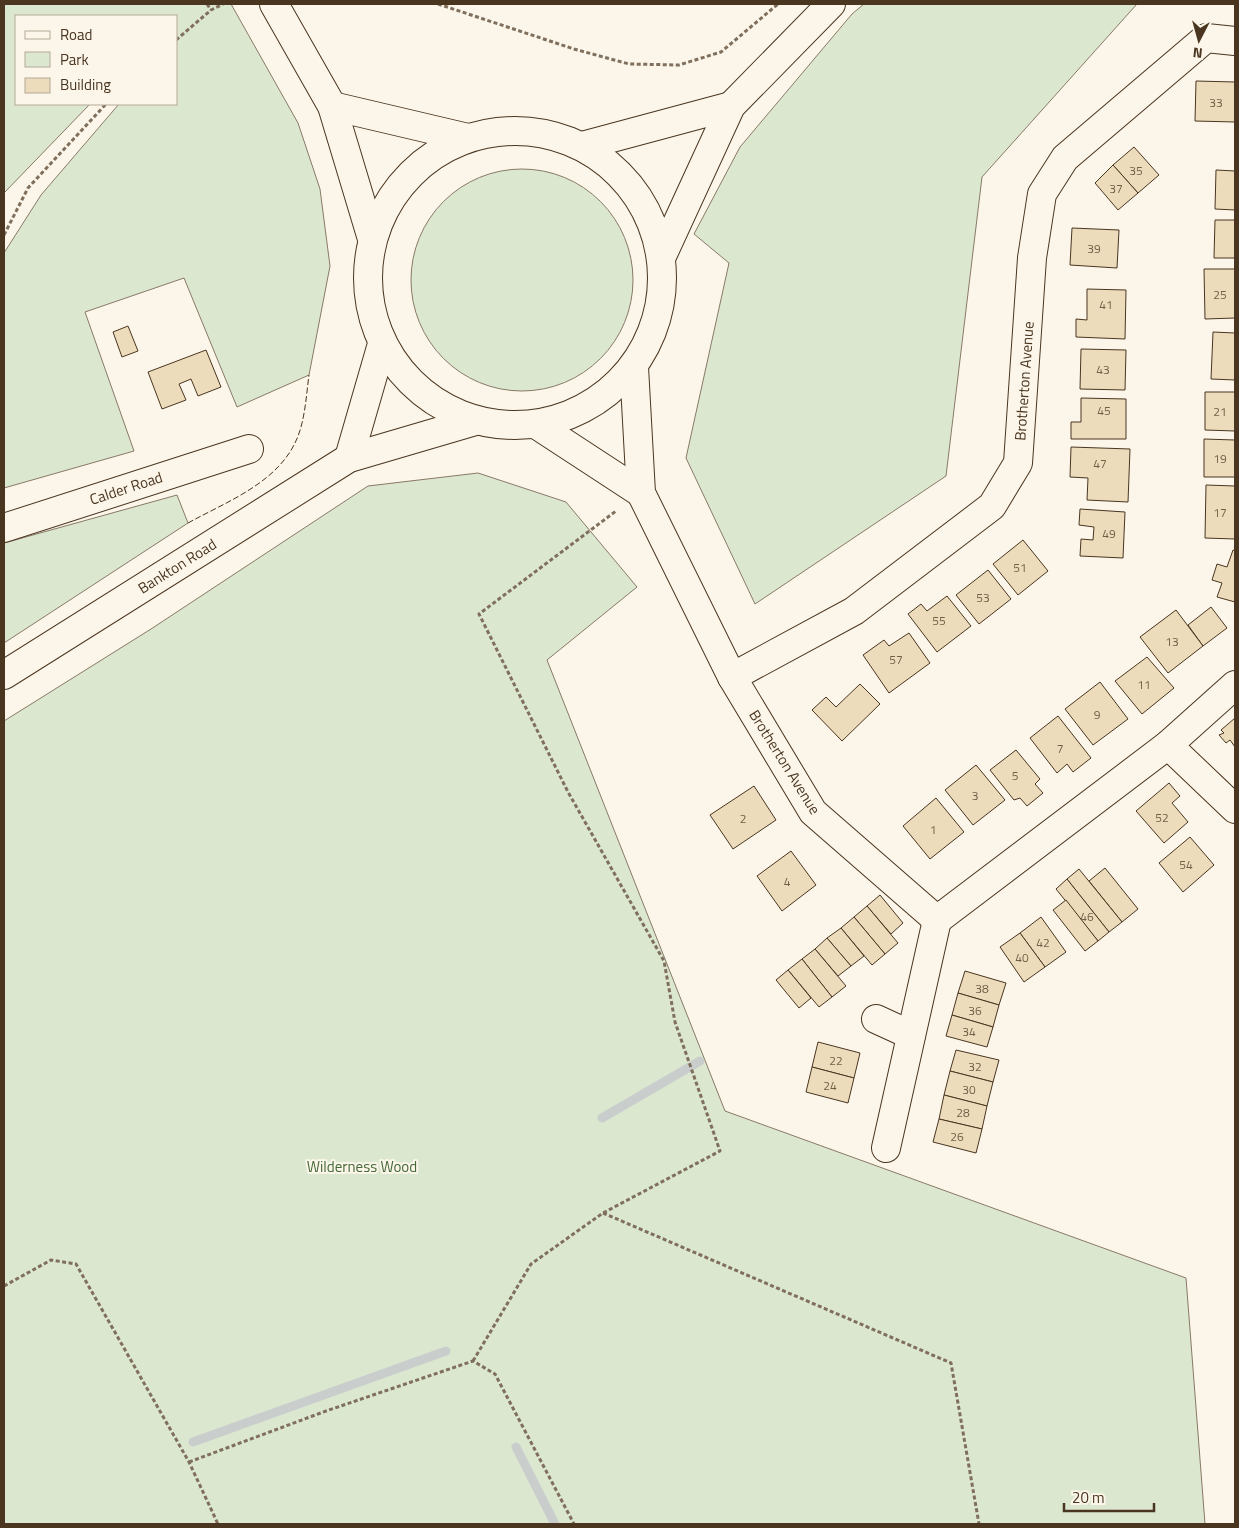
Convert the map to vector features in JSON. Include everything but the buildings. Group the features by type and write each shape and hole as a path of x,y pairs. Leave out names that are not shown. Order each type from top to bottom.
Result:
{"street":[{"path":"274,4 332,106 372,239"},
{"path":"662,256 731,106 831,4"},
{"name":"Brotherton Avenue","path":"732,677 854,611 992,506 1018,463 1032,258 1042,194 1065,158 1206,38 1235,41"},
{"path":"332,106 468,138"},
{"path":"582,146 731,106"},
{"path":"506,130 545,133 582,146 620,174 648,211 662,256 663,295 654,333 634,367 607,395 574,415 537,425 506,426 475,421 437,405 406,378 382,344 370,310 367,274 372,239 392,195 425,160 468,138 506,130"},
{"path":"350,458 382,344"},
{"name":"Brotherton Avenue","path":"634,367 641,493 732,677 813,812 937,920"},
{"name":"Bankton Road","path":"4,674 350,458 475,421"},
{"path":"537,425 641,493"},
{"name":"Calder Road","path":"4,528 249,449"},
{"path":"886,1148 937,920 1168,745 1235,685"},
{"path":"1168,745 1235,809"},
{"path":"876,1019 911,1035"}],"path":[{"path":"208,4 211,10"},
{"path":"178,38 211,10 223,4"},
{"path":"438,4 574,49 629,64 679,64 721,52 778,4"},
{"path":"4,235 28,188 105,105"},
{"path":"189,1462 326,1411 473,1361 532,1264 603,1213 720,1151 675,1022 664,961 568,792 479,614 641,493"},
{"path":"603,1213 951,1363 979,1524"},
{"path":"4,1286 51,1260 76,1264 189,1462 218,1524"},
{"path":"473,1361 495,1374 574,1524"}],"green space":[{"path":"4,4 231,4 298,123 320,189 330,266 309,375 237,407 184,278 85,312 134,451 4,488 4,253 41,195 118,105 178,105 178,15 15,15 15,105 89,105 4,193"},
{"path":"864,4 1137,4 982,177 946,476 755,604 686,458 729,263 694,234 740,147 852,14"},
{"path":"511,169 533,169 565,177 601,201 625,237 631,258 633,280 631,302 625,323 601,359 565,383 533,391 511,391 479,383 451,366 436,351 419,323 411,291 411,269 419,237 436,209 451,194 479,177"},
{"name":"Wilderness Wood","path":"478,473 566,502 637,587 547,660 725,1111 1186,1278 1205,1524 4,1524 4,721 151,629 368,486"},
{"path":"177,495 188,523 4,643 4,543"}],"waterway":[{"path":"602,1118 700,1061"},
{"path":"193,1442 446,1351"},
{"path":"516,1447 555,1524"}],"fence":[{"path":"188,523 248,491 275,470 286,457 295,443 301,427 309,375"}]}
